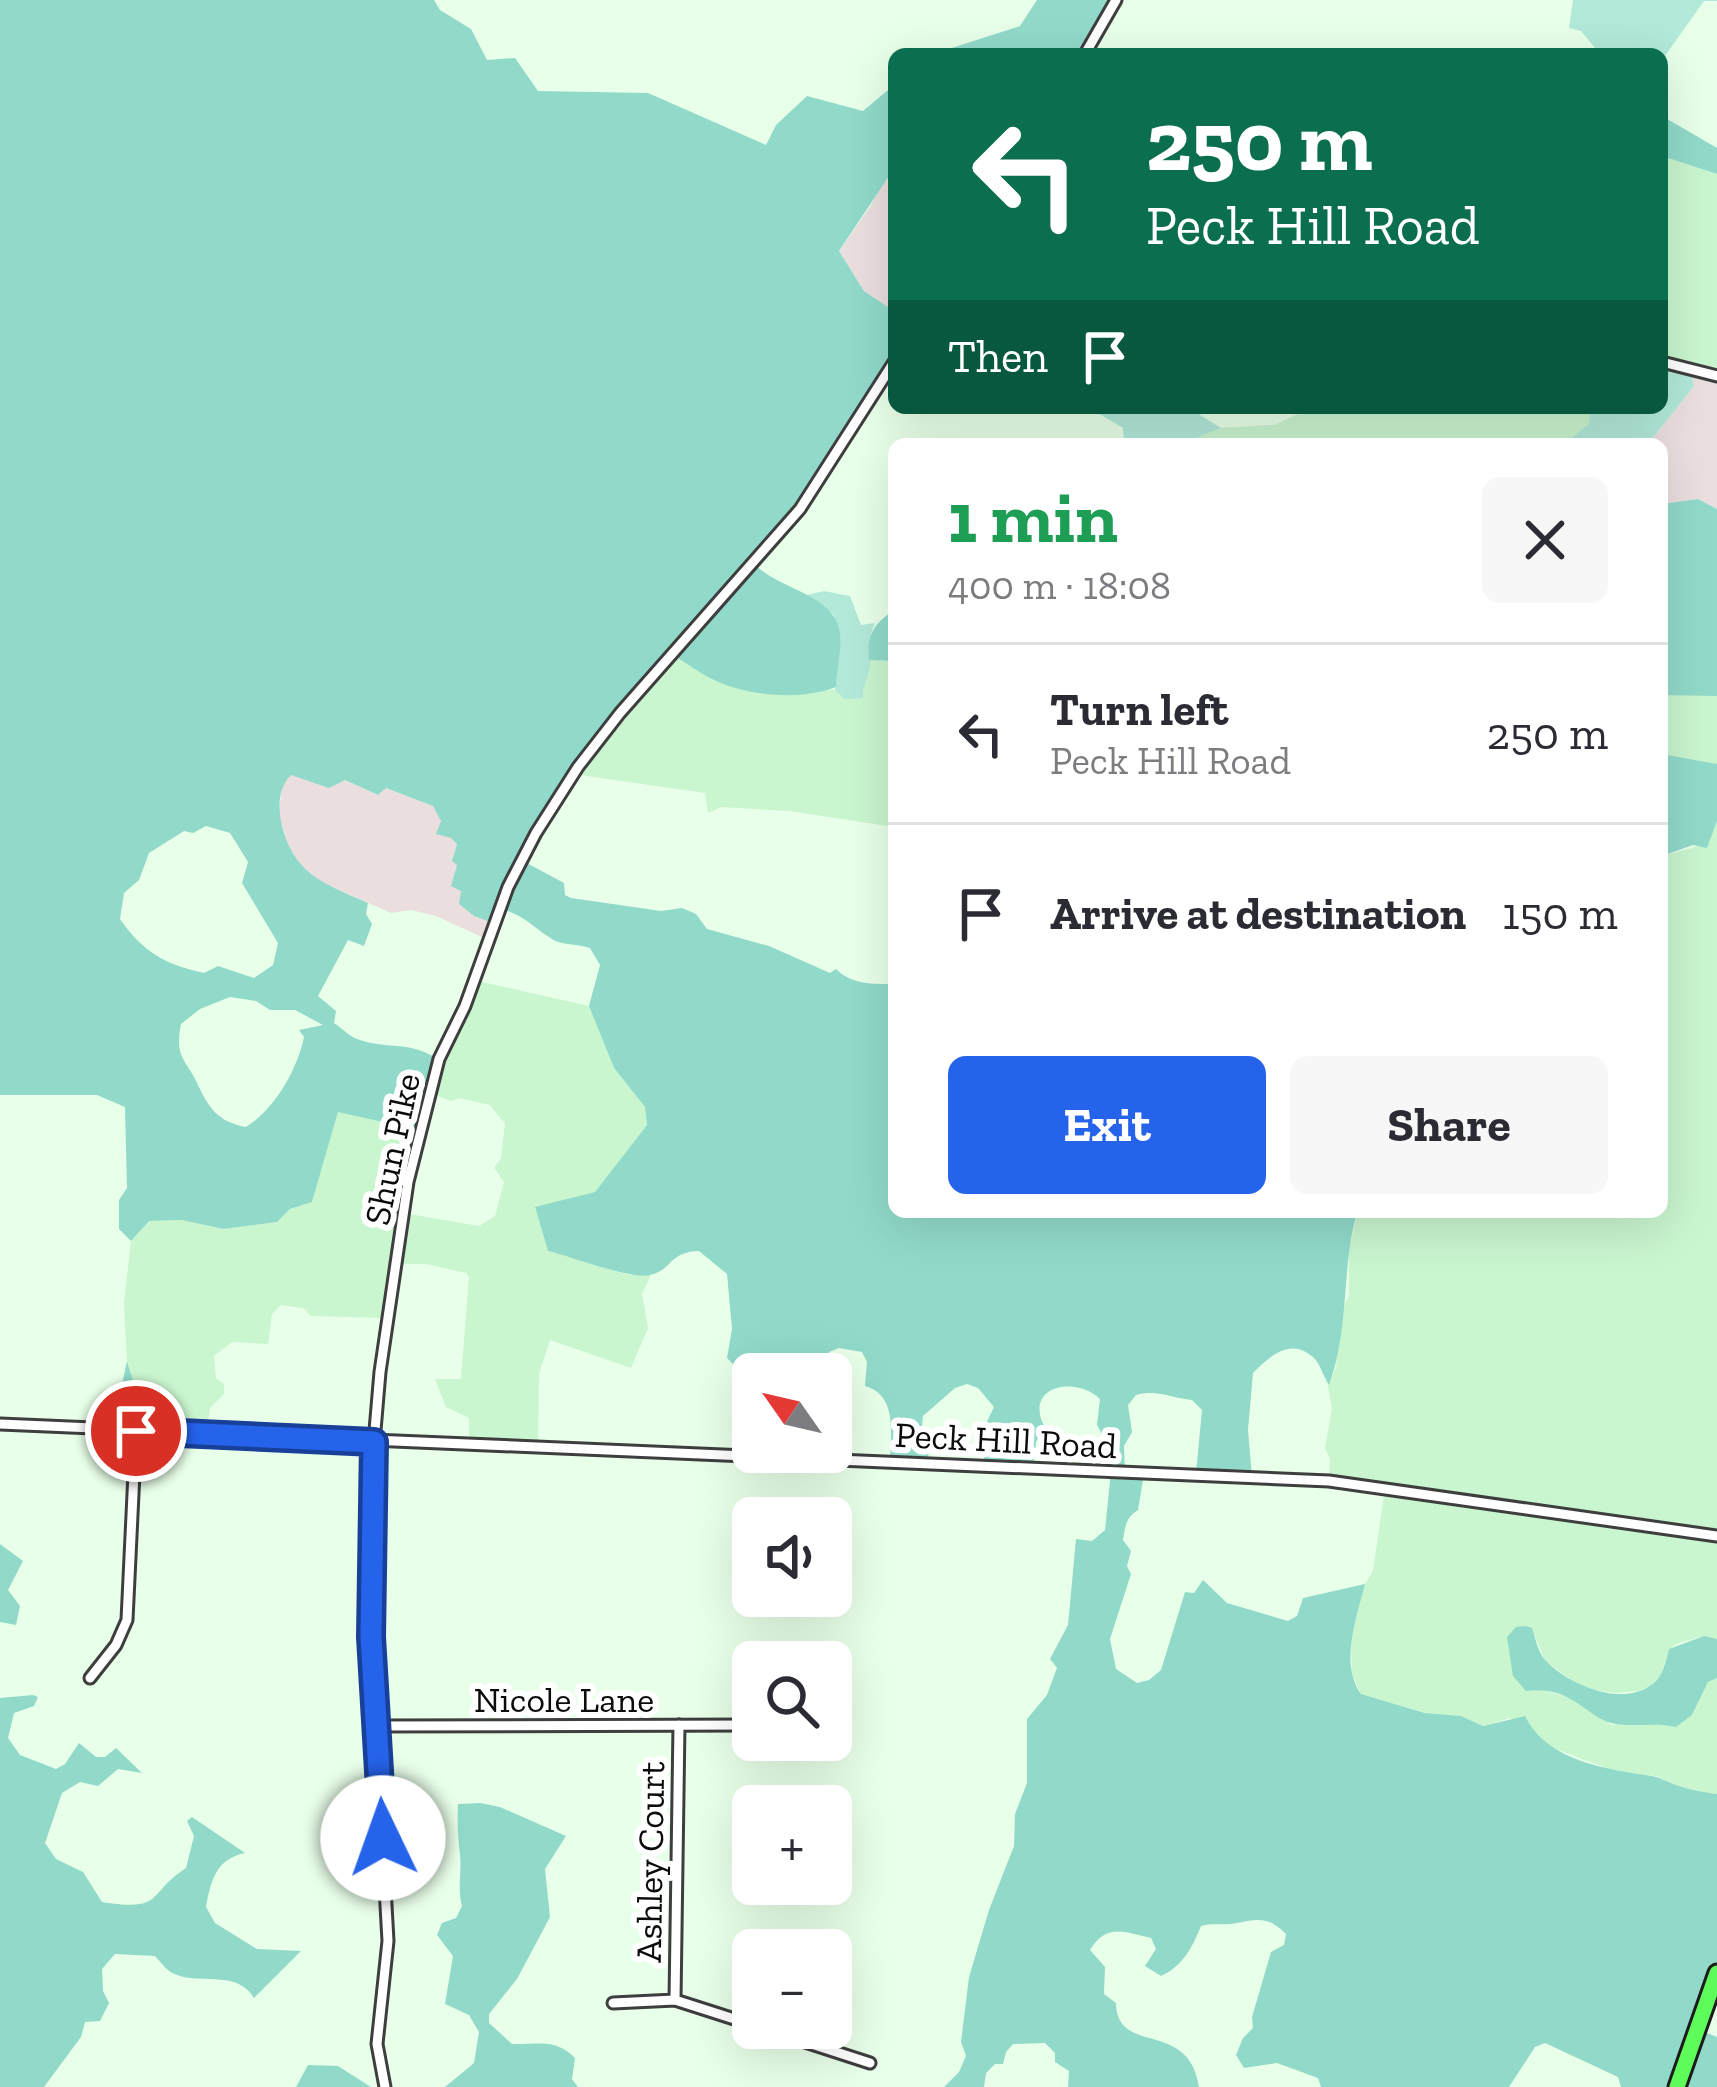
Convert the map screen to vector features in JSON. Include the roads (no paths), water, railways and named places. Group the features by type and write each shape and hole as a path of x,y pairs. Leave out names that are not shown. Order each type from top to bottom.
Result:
{"main road":[{"path":"1677,2087 1717,1973"}],"street":[{"path":"1088,48 1116,0"},
{"path":"1668,364 1717,376"},
{"name":"Shun Pike","path":"385,2087 377,2044 388,1941 370,1577 374,1442 408,1182 440,1059 465,1006 508,887 578,767 620,712 800,508 888,371"},
{"name":"Peck Hill Road","path":"0,1424 1329,1481 1717,1536"},
{"path":"90,1678 116,1645 128,1620 136,1431"},
{"name":"Ashley Court","path":"675,2000 679,1725"},
{"name":"Nicole Lane","path":"376,1726 732,1725"},
{"name":"Ashley Court","path":"613,2003 675,2000 732,2018"},
{"path":"829,2049 870,2062"}]}
